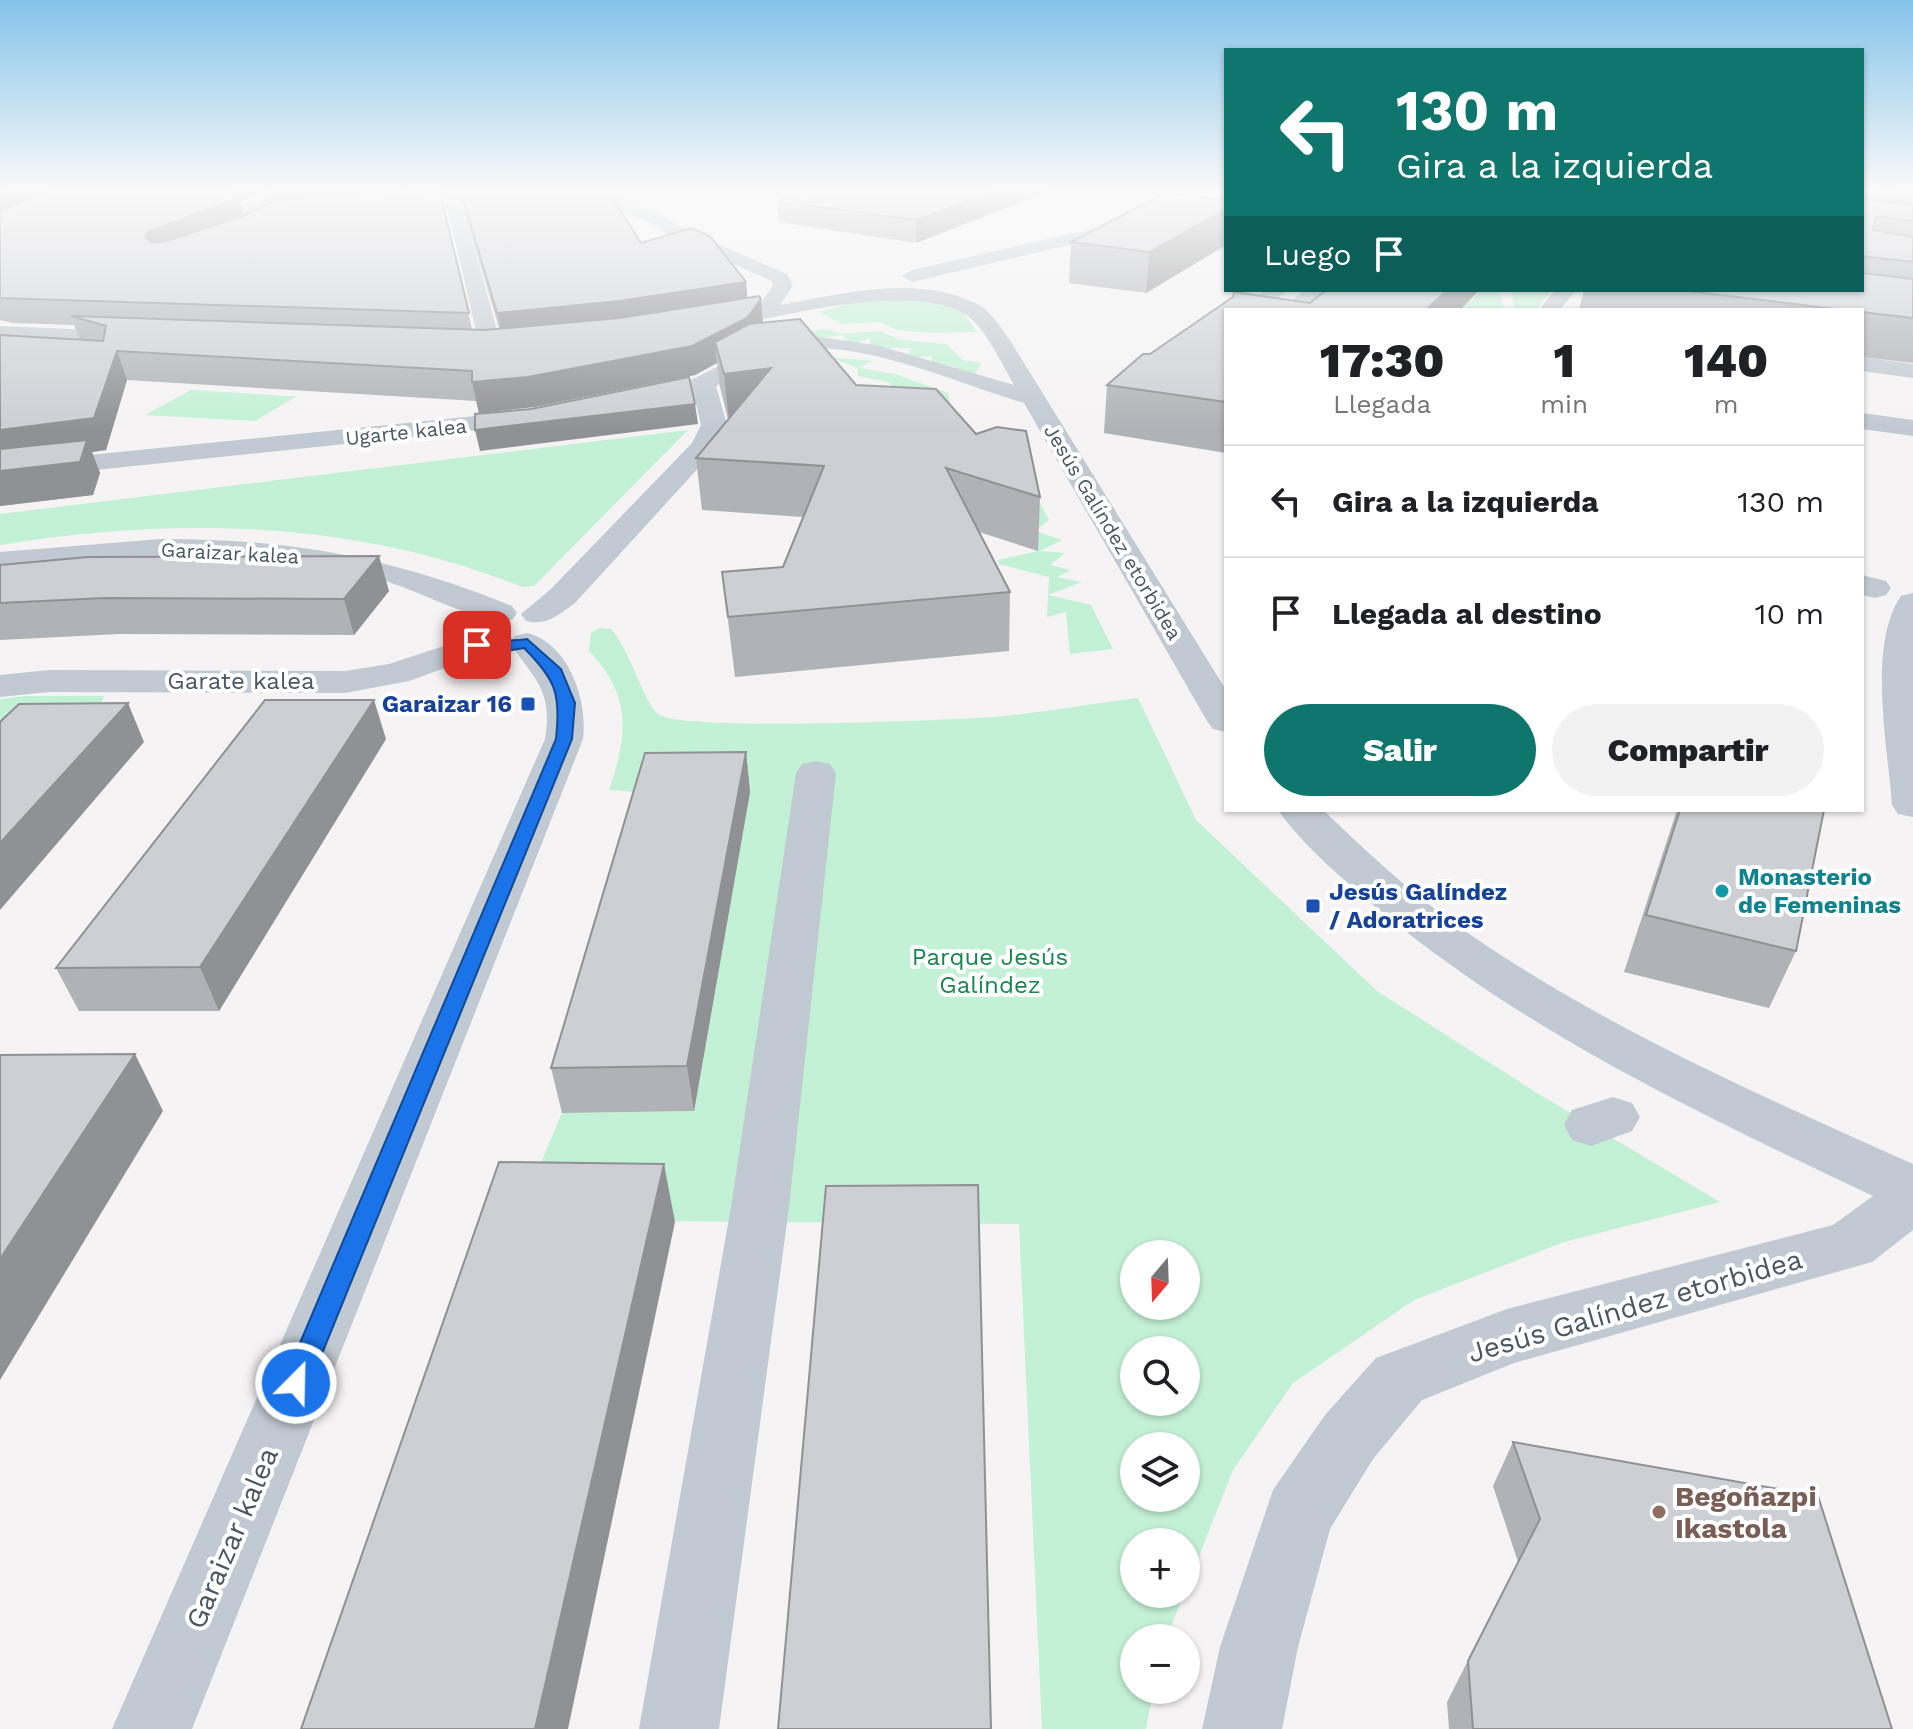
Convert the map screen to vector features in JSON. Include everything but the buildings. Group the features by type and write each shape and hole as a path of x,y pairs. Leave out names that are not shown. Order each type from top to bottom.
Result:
{"street":[{"path":"461,348 499,348 473,269"},
{"path":"759,269 780,278 783,286 779,296 763,314"},
{"path":"687,327 915,286 968,269"},
{"path":"915,286 955,293 970,284 985,269"},
{"name":"Jesús Galíndez etorbidea","path":"970,284 1000,342 1224,718"},
{"name":"Jesús Galíndez etorbidea","path":"915,286 974,310 1000,342"},
{"path":"1253,308 1275,292"},
{"path":"1294,308 1314,292"},
{"path":"1551,308 1564,292"},
{"path":"0,332 157,339"},
{"path":"0,341 59,336"},
{"path":"605,405 703,384 766,350 782,345 822,344 905,360 1034,398"},
{"path":"1913,371 1876,393 1913,428"},
{"name":"Garate kalea","path":"0,686 49,681 372,680 415,671 510,629 563,596 704,446 714,425 703,384"},
{"name":"Ugarte kalea","path":"0,472 430,430 560,413"},
{"name":"Garaizar kalea","path":"0,561 128,549 271,551 353,563 411,579 510,629 554,669 567,703 564,739 152,1729"},
{"path":"1913,603 1905,626 1913,805"},
{"path":"679,1729 760,1207 816,773"},
{"path":"1301,812 1424,923 1477,963 1553,1011 1650,1064 1913,1189"},
{"name":"Jesús Galíndez etorbidea","path":"1242,1729 1259,1647 1298,1515 1349,1437 1399,1379 1507,1337 1851,1245 1913,1198"}],"green space":[{"path":"1395,292 1473,299 1480,292 1500,292 1504,308 1319,308"},
{"path":"1511,292 1550,292 1538,308 1515,308"},
{"path":"918,299 959,307 977,332 897,330 880,322 842,324 819,312 858,301"},
{"path":"826,329 843,334 880,331 902,340 946,344 963,360 981,363 974,376 954,370 958,367 932,363 931,356 907,358 911,348 870,349 870,338 852,345 842,335 807,341 790,333"},
{"path":"828,357 872,361 859,368 895,374 948,393 950,403 922,395 925,387 897,390 888,382 858,376 858,368"},
{"path":"191,390 297,396 255,421 145,415"},
{"path":"688,430 534,586 522,587 460,565 396,548 264,530 131,530 0,545 0,514"},
{"path":"1025,475 1049,520 1035,531 1062,540 1040,551 1065,553 1050,565 1071,570 1057,577 1082,582 1048,595 1049,577 999,564 998,560 1038,551"},
{"path":"1048,595 1091,605 1113,649 1070,654 1066,612 1047,617"},
{"name":"Parque Jesús Galíndez","path":"599,628 611,629 652,707 658,714 676,719 761,724 993,717 1138,698 1196,820 1377,991 1537,1093 1720,1202 1564,1242 1414,1300 1293,1383 1233,1470 1200,1554 1200,1528 1120,1528 1120,1608 1178,1608 1172,1624 1120,1624 1120,1704 1150,1704 1146,1729 1042,1729 1019,1224 517,1220 562,1113 694,1111 652,793 609,790 620,751 622,717 613,684 589,651 591,633"},
{"path":"104,696 93,725 0,730 0,699"}],"place":[{"name":"Garaizar 16","path":"528,704"},
{"name":"Monasterio de Femeninas","path":"1722,891"},
{"name":"Jesús Galíndez / Adoratrices","path":"1313,906"},
{"name":"Begoñazpi Ikastola","path":"1659,1512"}],"route":[{"path":"296,1383 564,739 568,721 567,703 554,669 527,643 500,648 477,645"}]}
